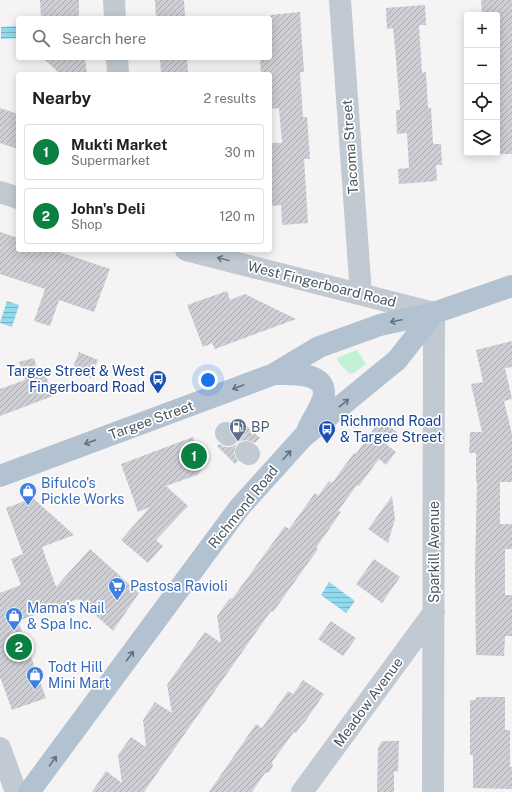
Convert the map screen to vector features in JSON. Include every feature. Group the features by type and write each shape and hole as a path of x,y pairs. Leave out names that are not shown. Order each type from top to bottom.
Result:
{"main road":[{"path":"434,313 512,286"},
{"name":"Targee Street","path":"0,476 274,374 319,347 384,324 434,313"},
{"name":"Richmond Road","path":"29,792 239,508 303,437 397,360 434,313"},
{"path":"274,374 304,375 317,379 322,386 324,395 303,437"}],"street":[{"path":"114,0 115,16"},
{"name":"Tacoma Street","path":"340,0 361,294"},
{"path":"117,60 118,72"},
{"path":"0,192 16,197"},
{"name":"West Fingerboard Road","path":"194,252 434,313"},
{"name":"Sparkill Avenue","path":"433,792 434,313"},
{"name":"Meadow Avenue","path":"302,792 434,612"},
{"path":"0,748 16,792"}],"green space":[{"path":"357,350 366,364 354,373 350,374 338,362 337,358"}],"water":[{"path":"16,26 16,38 1,39 1,27"},
{"path":"7,301 19,305 12,327 0,323"},
{"path":"329,582 355,601 346,613 321,595"}],"building":[{"path":"40,0 79,0 79,16 41,16"},
{"path":"155,0 184,0 185,16 156,16"},
{"path":"481,0 512,0 512,154 500,154 500,12 482,12"},
{"path":"425,5 426,25 419,25 422,73 426,72 428,108 431,108 433,144 441,144 442,165 436,165 437,181 399,184 398,169 409,168 407,133 397,134 396,110 400,110 395,48 393,28 387,29 386,8"},
{"path":"300,12 304,72 300,72 303,117 307,117 310,159 304,159 308,223 282,225 281,205 272,206 272,143 282,143 279,108 272,109 272,72 261,72 260,60 272,60 272,16 270,15"},
{"path":"45,60 85,60 87,72 58,72"},
{"path":"160,60 187,60 188,72 161,72"},
{"path":"0,108 16,113 16,148 0,143"},
{"path":"0,232 16,237 16,252 60,252 110,269 94,312 59,300 50,326 34,321 45,289 0,274"},
{"path":"227,291 230,300 245,294 296,319 215,349 212,343 203,347 187,305"},
{"path":"512,341 512,367 505,368 512,399 504,401 512,434 512,482 500,482 500,524 512,524 512,549 505,549 505,595 512,595 512,636 505,636 504,656 476,655 476,453 469,453 470,432 482,432 471,384 483,382 476,350"},
{"path":"79,352 98,360 91,378 72,370"},
{"path":"34,358 39,375 45,373 53,396 0,416 0,389 25,380 19,362"},
{"path":"380,420 397,432 387,445 396,452 386,465 379,459 359,486 357,485 338,511 341,512 316,548 318,549 273,612 271,611 144,792 92,792 106,771 122,783 118,755 131,737 146,747 143,720 155,702 172,713 167,685 176,672 205,632 221,643 217,616 230,598 232,599 285,526 289,529 315,493 318,496 329,481 332,483 354,453 356,454"},
{"path":"241,421 260,438 255,443 246,440 240,441 237,444 240,438 240,432 236,426"},
{"path":"193,437 204,467 197,475 166,486 188,506 156,540 163,546 148,563 121,540 150,507 138,512 121,464"},
{"path":"219,444 224,447 231,447 237,444 234,452 238,461 235,464 217,446"},
{"path":"392,496 395,519 388,543 368,529"},
{"path":"33,498 74,535 42,547 56,587 90,549 139,593 113,631 78,599 18,621 46,698 12,710 0,677 0,593 21,585 11,559 23,554 6,508"},
{"path":"374,559 400,577 382,603 356,584"},
{"path":"331,621 356,638 343,656 318,639"},
{"path":"303,680 324,694 304,723 296,733 294,732 272,762 273,766 269,772 265,773 252,792 209,792 256,724 262,728 288,691 293,694"},
{"path":"476,697 505,697 505,730 510,730 510,767 512,767 512,789 473,788 473,755 470,755 470,700 476,700"},
{"path":"382,741 399,741 398,772 394,771 394,792 377,792 378,748"}],"place":[{"name":"Targee Street & West Fingerboard Road","path":"158,394"},
{"name":"BP","path":"238,442"},
{"name":"Richmond Road & Targee Street","path":"327,444"},
{"name":"Mukti Market","path":"194,456"},
{"name":"Bifulco's Pickle Works","path":"28,506"},
{"name":"Pastosa Ravioli","path":"117,601"},
{"name":"Mama's Nail & Spa Inc.","path":"14,631"},
{"name":"John's Deli","path":"19,647"},
{"name":"Todt Hill Mini Mart","path":"35,690"}]}
